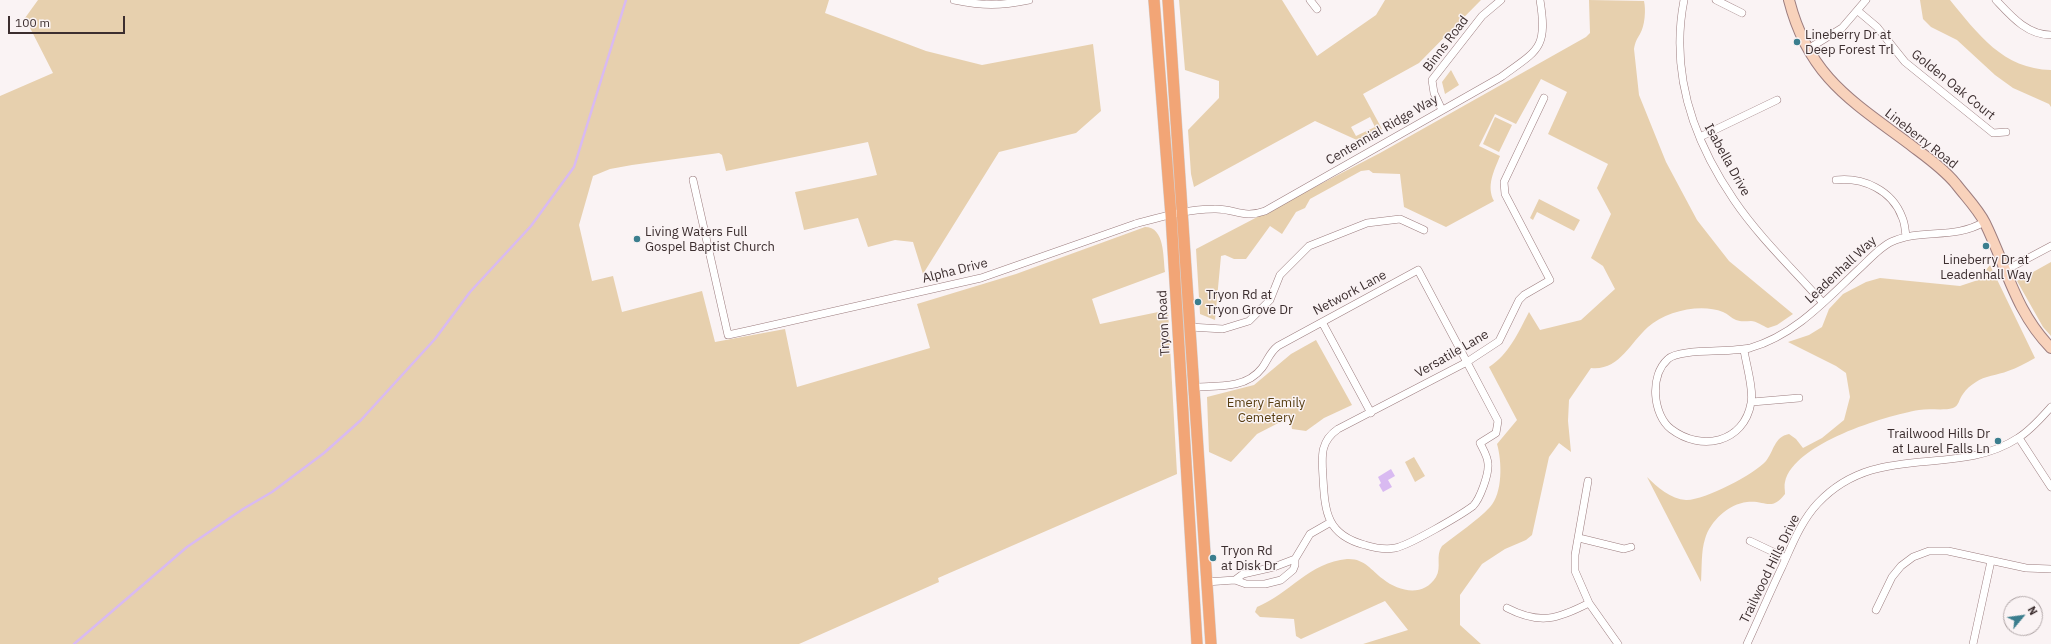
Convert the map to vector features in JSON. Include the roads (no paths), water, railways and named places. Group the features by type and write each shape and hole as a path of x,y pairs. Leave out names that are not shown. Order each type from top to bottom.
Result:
{"main road":[{"name":"Tryon Road","path":"1154,0 1171,215 1197,644"},
{"name":"Tryon Road","path":"1168,0 1211,644"}],"street":[{"path":"954,0 978,5 999,6 1029,0"},
{"path":"1310,0 1318,9"},
{"name":"Binns Road","path":"1442,110 1434,94 1432,80 1482,16 1500,0"},
{"name":"Centennial Ridge Way","path":"1183,213 1213,209 1250,215 1265,210 1501,77 1538,48 1544,25 1540,0"},
{"name":"Isabella Drive","path":"1684,0 1680,21 1679,42 1682,75 1691,119 1708,155 1735,201 1823,303"},
{"path":"1716,0 1742,13"},
{"name":"Lineberry Road","path":"1789,0 1808,48 1825,75 1852,102 1946,174 1984,222 2004,271 2024,313 2038,335 2051,348"},
{"path":"1808,48 1842,28 1866,0"},
{"path":"1996,0 2017,22 2031,30 2051,35"},
{"name":"Golden Oak Court","path":"1858,11 1877,27 1896,53 1917,73 1993,133 2006,132"},
{"name":"Versatile Lane","path":"1331,522 1325,505 1322,455 1324,444 1332,433 1467,362 1499,341 1519,300 1550,280 1506,198 1503,188 1504,182 1544,98"},
{"path":"1700,137 1777,100"},
{"path":"1836,180 1856,179 1869,184 1890,198 1897,206 1903,218 1906,236"},
{"name":"Alpha Drive","path":"693,180 728,335 981,278 1135,224 1183,213"},
{"path":"1190,328 1223,328 1249,321 1270,300 1280,275 1309,246 1367,223 1400,219 1424,230"},
{"name":"Leadenhall Way","path":"1744,350 1752,402 1745,421 1729,434 1714,442 1690,441 1681,437 1662,421 1658,410 1656,392 1660,369 1667,359 1677,353 1744,350 1779,336 1814,312 1889,242 1906,236 1964,231 1984,222"},
{"path":"2004,271 2051,246"},
{"name":"Network Lane","path":"1194,387 1231,385 1243,382 1261,369 1270,353 1278,346 1418,270 1467,362"},
{"path":"1322,322 1371,413"},
{"path":"1206,582 1235,580 1253,584 1275,582 1285,577 1293,570 1296,564 1295,559 1310,534 1331,522 1338,532 1348,540 1380,548 1396,548 1467,510 1477,502 1488,464 1480,443 1496,433 1498,422 1467,362"},
{"path":"1752,402 1800,398"},
{"name":"Trailwood Hills Drive","path":"1749,643 1799,530 1817,504 1833,489 1852,478 1871,470 1889,465 1972,456 1998,449 2018,438 2038,422 2051,407"},
{"path":"2018,438 2051,487"},
{"path":"1588,481 1575,555 1576,571 1589,603 1618,644"},
{"path":"1579,538 1624,549 1631,547"},
{"path":"1750,541 1786,558"},
{"path":"1876,610 1892,577 1901,566 1913,557 1929,551 1948,551 2026,568 2051,569"},
{"path":"1235,580 1243,574 1274,567 1295,559"},
{"path":"1973,644 1991,561"},
{"path":"1507,608 1522,616 1537,619 1558,617 1589,603"}],"waterway":[{"path":"74,644 187,547 243,509 272,492 324,453 361,420 435,339 470,292 531,226 574,167 626,0"}],"place":[{"name":"Lineberry Dr at Deep Forest Trl","path":"1797,42"},
{"name":"Living Waters Full Gospel Baptist Church","path":"637,239"},
{"name":"Lineberry Dr at Leadenhall Way","path":"1986,246"},
{"name":"Tryon Rd at Tryon Grove Dr","path":"1198,302"},
{"name":"Trailwood Hills Dr at Laurel Falls Ln","path":"1998,441"},
{"name":"Tryon Rd at Disk Dr","path":"1213,558"}],"park label":[{"name":"Emery Family Cemetery","path":"1266,410"}]}
